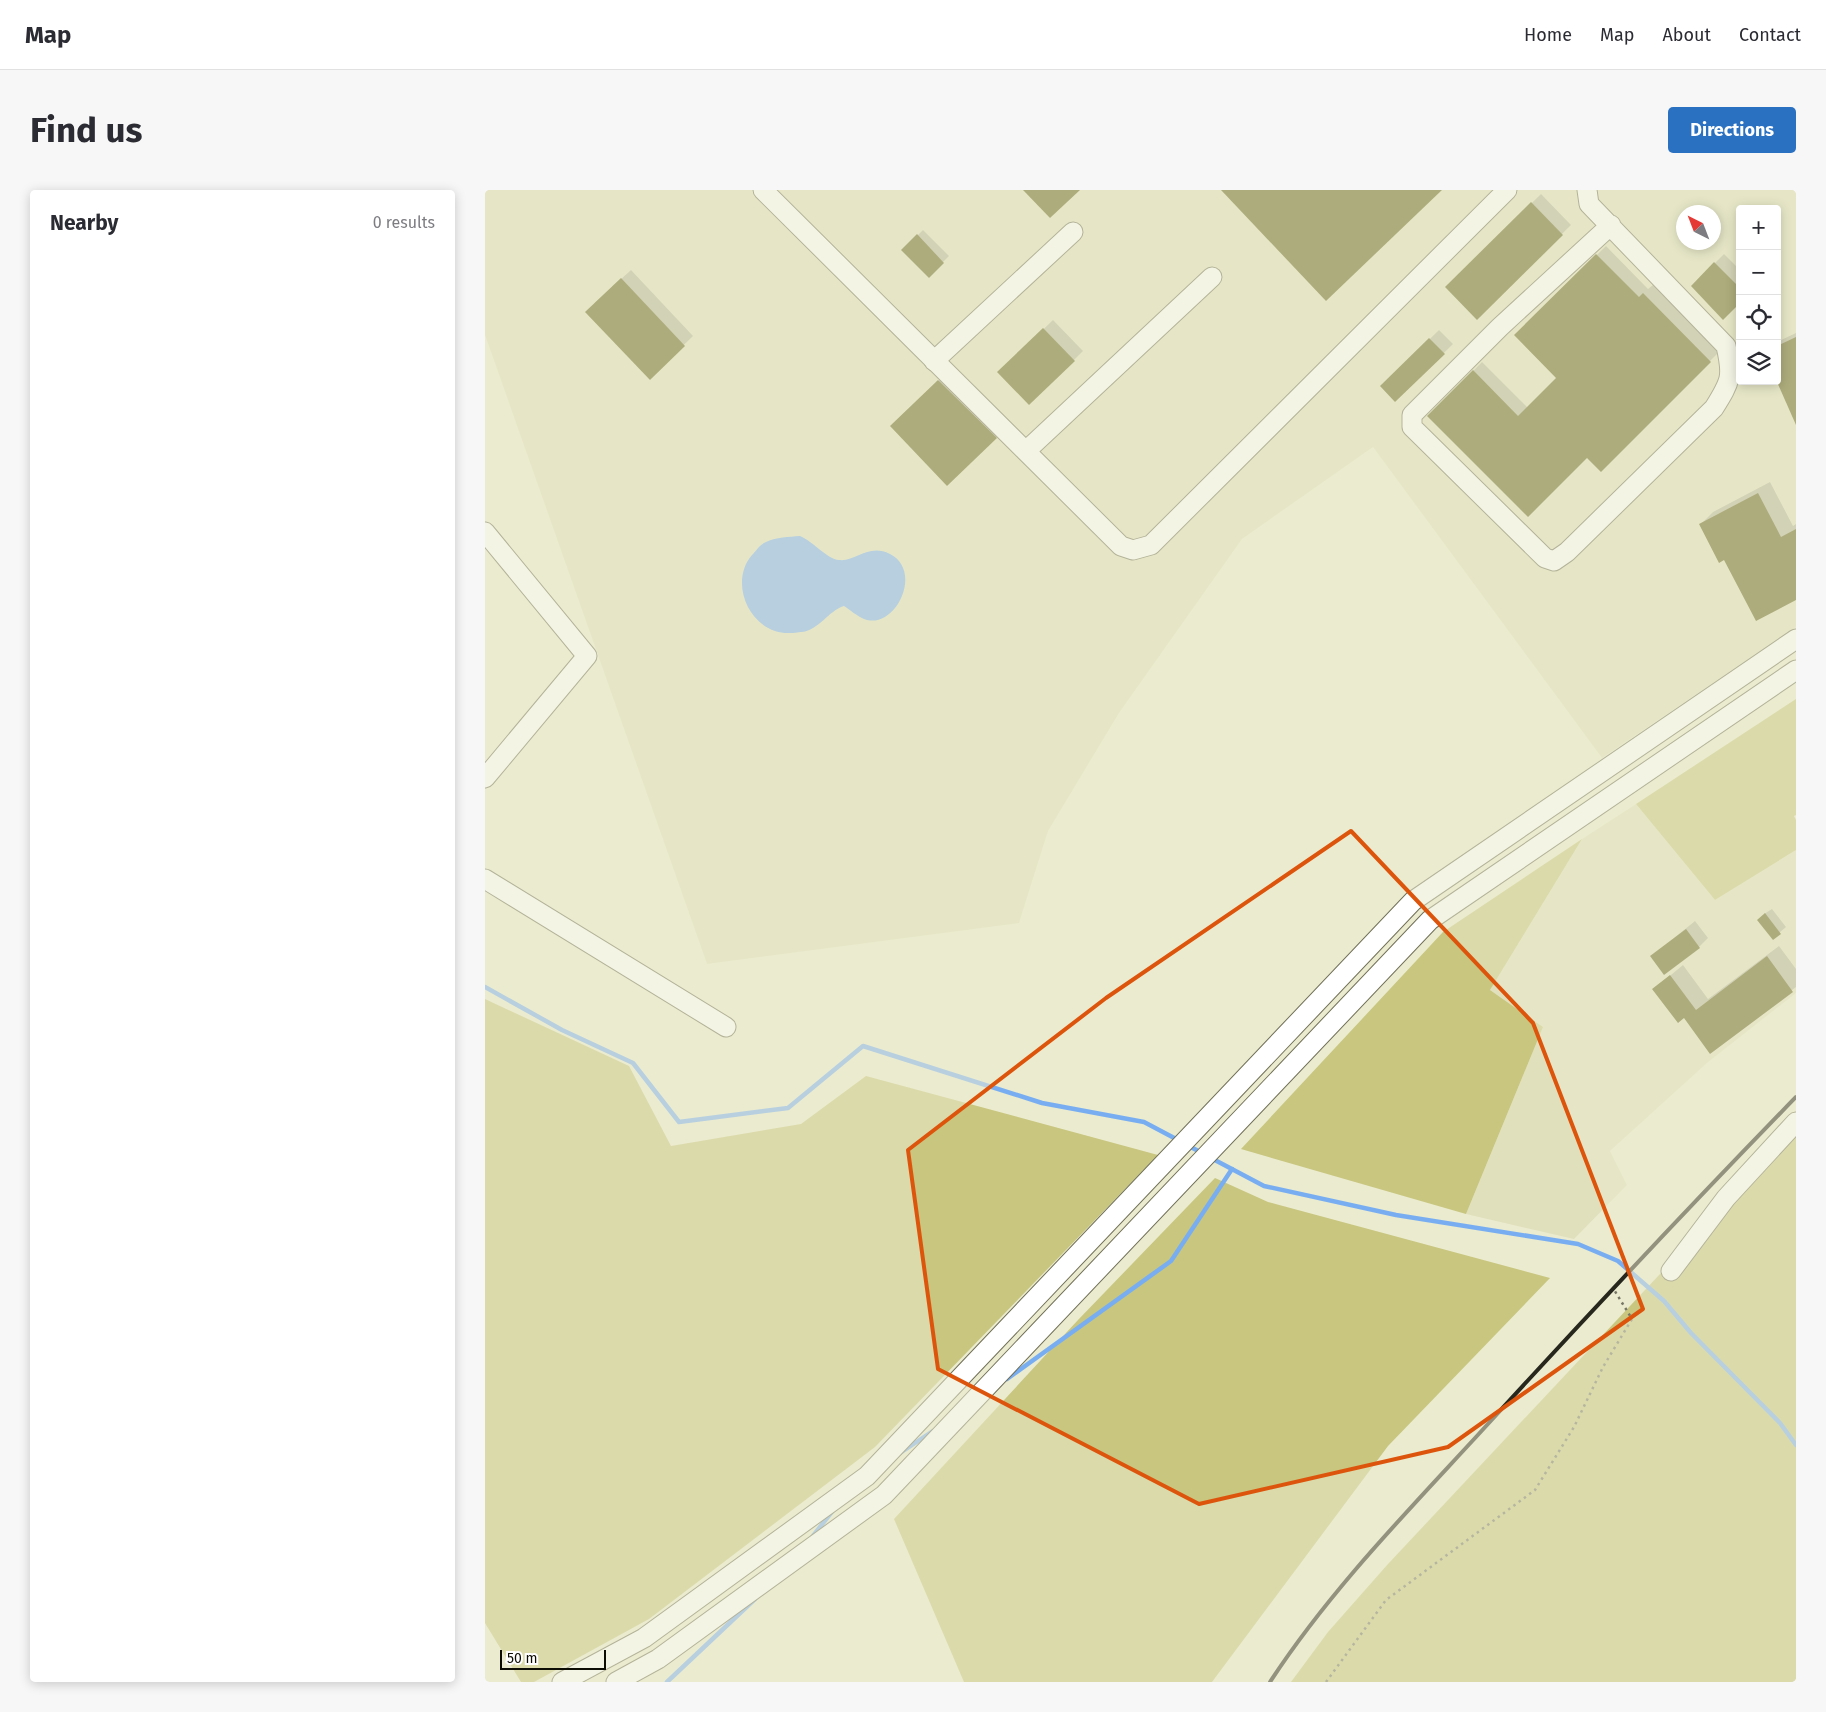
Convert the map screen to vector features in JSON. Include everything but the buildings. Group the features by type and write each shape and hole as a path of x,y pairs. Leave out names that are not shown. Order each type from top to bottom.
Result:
{"street":[{"path":"763,190 1121,546 1133,550 1151,545 1507,190"},
{"path":"1587,190 1589,204 1611,225 1726,346 1731,370 1726,388 1714,408 1567,552 1554,561 1545,558 1412,427 1411,415 1500,327 1611,225"},
{"path":"934,361 1073,232"},
{"path":"1025,451 1212,277"},
{"path":"485,532 587,656 485,778"},
{"path":"562,1682 644,1638 867,1476 1413,901 1796,639"},
{"path":"616,1682 658,1659 884,1495 1430,920 1796,670"},
{"path":"485,879 726,1027"},
{"path":"1671,1271 1726,1198 1796,1122"}],"path":[{"path":"1326,1682 1386,1600 1535,1490 1574,1427 1603,1367 1632,1319 1613,1288"}],"highlighted area":[{"path":"1351,831 1533,1023 1643,1309 1448,1447 1199,1504 938,1369 908,1150 1106,998"}],"shaded area":[{"path":"485,190 1796,190 1796,627 1602,758 1373,447 1242,539 1119,713 1048,831 1019,923 707,964 485,335"},
{"path":"1796,699 1796,815 1794,816 1796,820 1796,850 1715,900 1636,804"},
{"path":"1636,804 1715,900 1796,850 1796,993 1707,1063 1610,1151 1627,1185 1574,1239 1466,1214 1543,1027 1490,990 1582,839"},
{"path":"1582,839 1490,990 1543,1027 1466,1214 1241,1149 1443,932"},
{"path":"485,999 629,1066 671,1146 801,1124 866,1076 1158,1155 875,1447 649,1619 534,1682 521,1682 485,1623"},
{"path":"1796,1129 1796,1682 1291,1682 1328,1632 1388,1564"},
{"path":"1215,1178 1268,1202 1550,1278 1388,1446 1212,1682 964,1682 894,1519 1078,1320"}],"water":[{"path":"800,536 830,557 839,560 875,551 890,554 900,562 905,573 905,585 895,608 886,616 875,620 864,619 844,606 838,608 813,628 802,632 781,633 765,626 749,609 744,598 742,587 746,565 752,555 764,543 778,538"}],"waterway":[{"path":"485,987 562,1030 633,1063 679,1122 788,1108 863,1046 1042,1103 1144,1122 1178,1140"},
{"path":"1187,1145 1202,1153"},
{"path":"1211,1158 1264,1186 1396,1215 1578,1244 1618,1261 1664,1301 1691,1333 1780,1423 1796,1445"},
{"path":"1007,1379 1171,1261 1232,1169"},
{"path":"900,1453 933,1431"},
{"path":"813,1536 834,1509"},
{"path":"667,1682 755,1599"}],"railway":[{"path":"1270,1682 1317,1617 1394,1525 1555,1351 1796,1097"}]}
